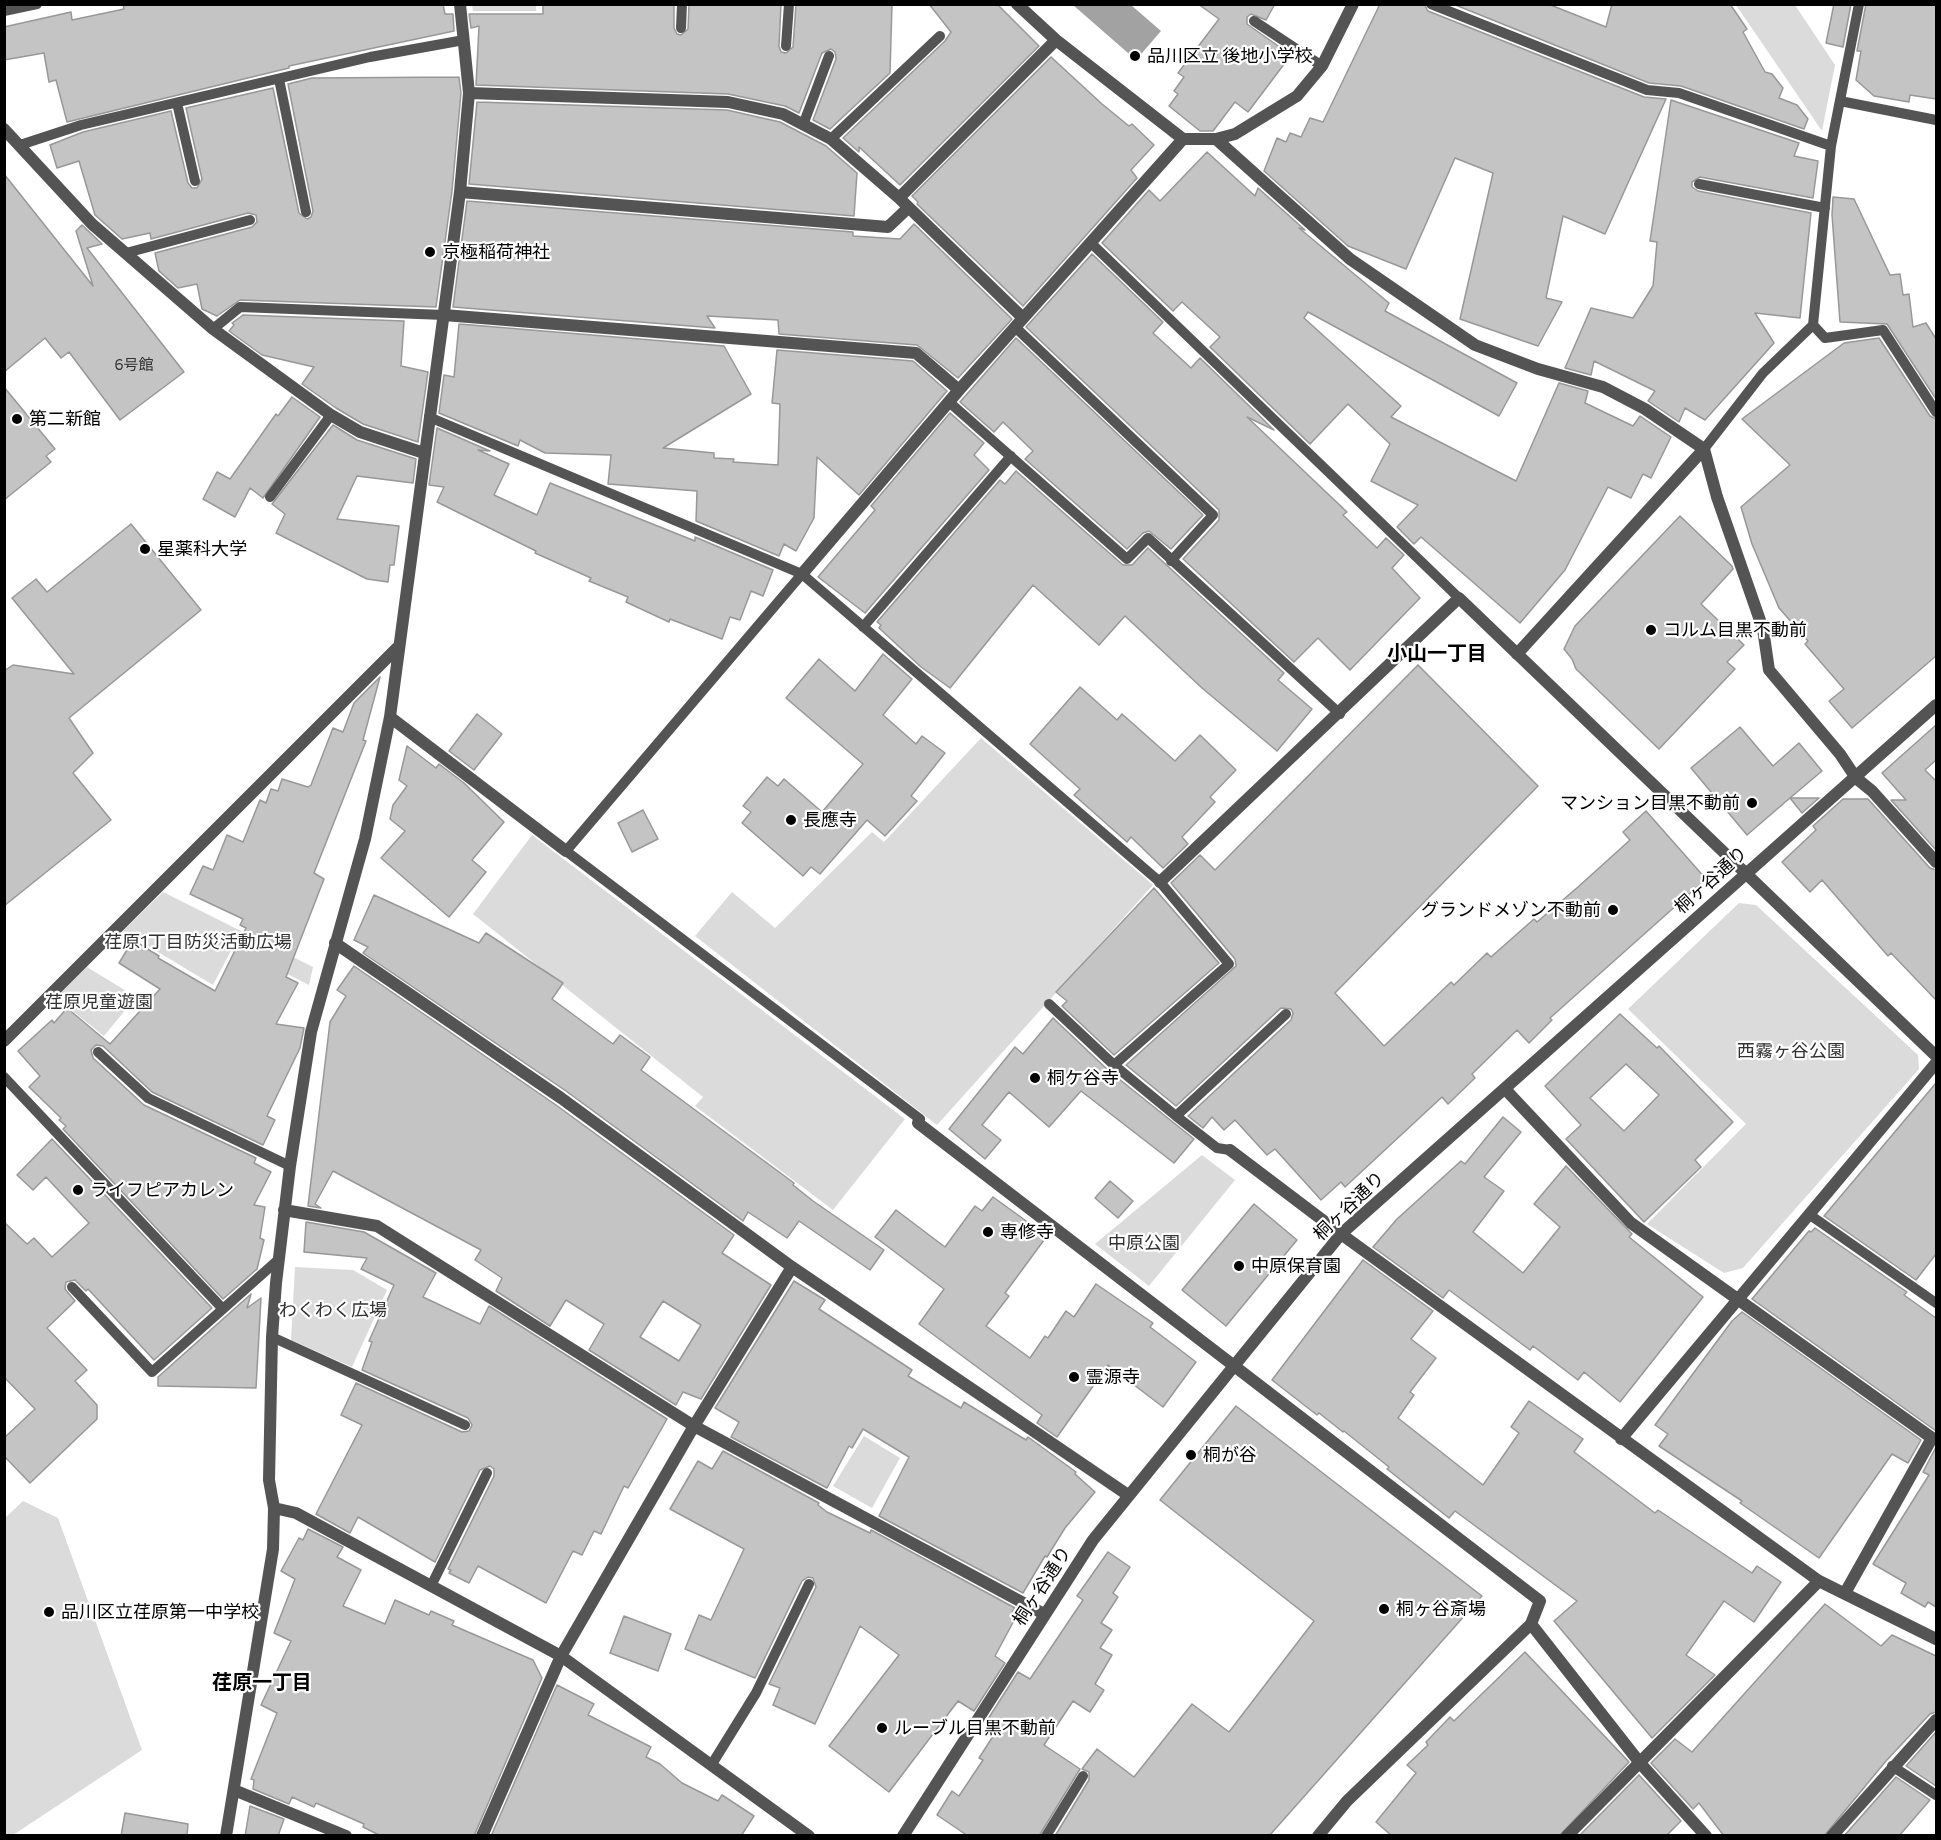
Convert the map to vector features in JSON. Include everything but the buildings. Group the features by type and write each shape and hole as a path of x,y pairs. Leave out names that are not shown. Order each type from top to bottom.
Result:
{"street":[{"path":"226,1836 273,1549 274,1509 269,1480 272,1337 278,1260 290,1166 311,1032 365,839 390,717 397,648 460,192 469,93 460,4"},
{"path":"1017,4 1056,40 1183,139 1216,139 1235,134 1297,96 1322,66 1353,4"},
{"path":"899,198 1056,40"},
{"path":"469,93 728,102 783,114 831,139 899,198 1019,322"},
{"path":"4,129 92,224 213,329 331,415 360,432 424,453"},
{"path":"802,574 959,390 1183,139"},
{"path":"1216,139 1350,259 1475,345 1538,369 1603,387 1645,409 1704,449 1717,498 1763,629 1769,670 1840,754 1856,778 1872,791 1936,862"},
{"path":"460,192 888,227 908,208"},
{"path":"444,315 916,353 959,390"},
{"path":"1517,654 1704,449"},
{"path":"1160,882 1340,714 1459,598 1936,1056"},
{"path":"4,1041 397,648"},
{"name":"桐ヶ谷通り","path":"903,1836 1093,1540 1341,1234 1936,705"},
{"path":"390,717 566,851"},
{"path":"335,943 561,1098 792,1267 1128,1495"},
{"path":"1621,1439 1936,1063"},
{"path":"1505,1089 1631,1223 1932,1438 1845,1593"},
{"path":"918,1123 1540,1601 1531,1624 1347,1801 1317,1836"},
{"path":"1230,1150 1621,1439 1819,1581 1936,1639"},
{"path":"284,1210 377,1226 694,1425 1044,1614"},
{"path":"482,1836 561,1656 694,1425 792,1267"},
{"path":"274,1509 296,1513 432,1584 561,1656 809,1836"},
{"path":"1567,1836 1819,1581"},
{"path":"1531,1624 1640,1763 1706,1836"},
{"path":"1832,1836 1892,1766 1936,1720"},
{"path":"234,1790 346,1836"}],"lane":[{"path":"4,11 37,4"},
{"path":"681,27 682,4"},
{"path":"786,46 789,4"},
{"path":"1431,4 1647,90 1679,93 1831,146"},
{"path":"1704,449 1763,373 1814,325 1831,146 1859,4"},
{"path":"1254,21 1322,66"},
{"path":"831,139 940,36"},
{"path":"20,145 81,125 370,57 464,40"},
{"path":"803,125 829,56"},
{"path":"279,79 306,213"},
{"path":"1840,101 1936,120"},
{"path":"177,103 195,181"},
{"path":"1699,184 1825,208"},
{"path":"126,253 250,220"},
{"path":"1091,243 1459,598"},
{"path":"213,329 240,307 444,315"},
{"path":"1019,322 1213,515 1171,561"},
{"path":"1814,325 1825,338 1883,330 1936,412"},
{"path":"949,402 1127,559 1148,538 1340,714"},
{"path":"270,497 331,415"},
{"path":"429,417 802,574 1160,882 1228,964 1114,1065"},
{"path":"864,627 1011,456"},
{"path":"802,574 566,851 920,1119 918,1123"},
{"path":"1049,1004 1114,1065 1176,1116 1217,1148 1230,1150"},
{"path":"1176,1116 1286,1014"},
{"path":"98,1052 148,1098 290,1166"},
{"path":"4,1077 223,1309"},
{"path":"1810,1215 1936,1303"},
{"path":"72,1287 152,1372 278,1260"},
{"path":"272,1337 465,1425"},
{"path":"432,1584 487,1473"},
{"path":"712,1764 756,1693 809,1584"},
{"path":"1892,1766 1936,1795"},
{"path":"1046,1836 1083,1776"}],"green space":[{"path":"472,5 536,5 536,11 473,11"},
{"path":"1736,5 1795,5 1835,65 1822,131"},
{"path":"981,738 1153,885 937,1125 695,936 732,892 775,928 872,832 884,842"},
{"path":"532,835 905,1119 833,1210 695,1106 703,1097 473,914"},
{"name":"荏原1丁目防災活動広場","path":"163,892 313,967 309,985 233,947 213,985 123,931"},
{"name":"西霧ヶ谷公園","path":"1739,903 1756,905 1918,1055 1919,1069 1743,1268 1724,1273 1647,1224 1746,1124 1628,1009"},
{"name":"荏原児童遊園","path":"87,967 136,997 104,1036 56,998"},
{"name":"中原公園","path":"1202,1155 1235,1180 1149,1286 1095,1244"},
{"name":"わくわく広場","path":"295,1267 353,1270 387,1290 352,1367 291,1340"},
{"path":"864,1436 900,1458 872,1508 833,1486"},
{"path":"23,1501 58,1518 142,1750 13,1835 5,1835 5,1518"}],"shaded area":[{"path":"1073,5 1131,5 1161,31 1136,60"}],"place":[{"name":"品川区立 後地小学校","path":"1135,56"},
{"name":"京極稲荷神社","path":"430,252"},
{"name":"第二新館","path":"17,419"},
{"name":"星薬科大学","path":"145,549"},
{"name":"コルム目黒不動前","path":"1651,630"},
{"name":"マンション目黒不動前","path":"1752,803"},
{"name":"長應寺","path":"791,820"},
{"name":"グランドメゾン不動前","path":"1613,910"},
{"name":"桐ケ谷寺","path":"1035,1078"},
{"name":"ライフピアカレン","path":"78,1190"},
{"name":"専修寺","path":"988,1232"},
{"name":"中原保育園","path":"1239,1266"},
{"name":"霊源寺","path":"1074,1377"},
{"name":"桐が谷","path":"1191,1455"},
{"name":"桐ヶ谷斎場","path":"1384,1609"},
{"name":"品川区立荏原第一中学校","path":"49,1612"},
{"name":"ルーブル目黒不動前","path":"882,1728"}],"district":[{"name":"小山一丁目","path":"1437,653"},
{"name":"荏原一丁目","path":"262,1682"}]}
